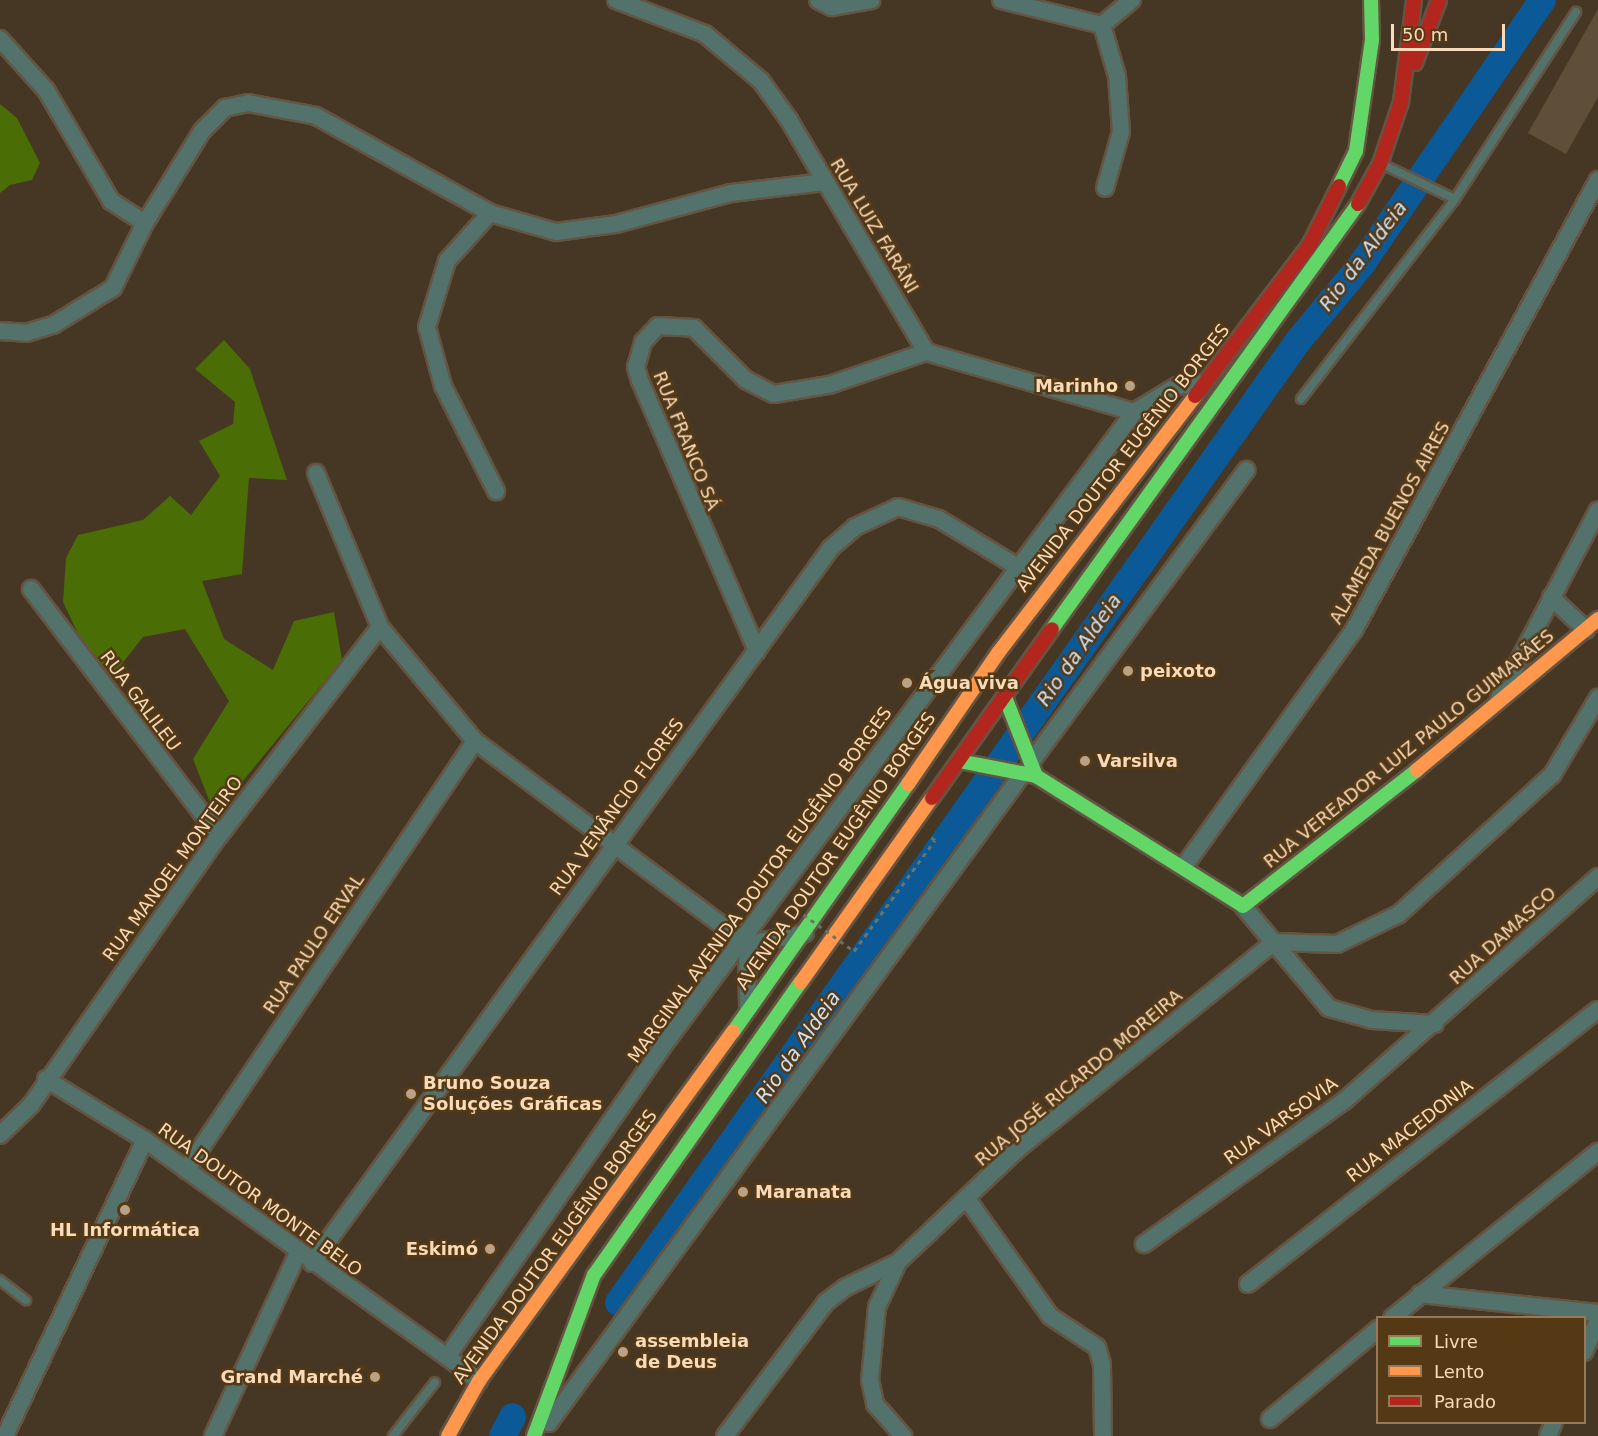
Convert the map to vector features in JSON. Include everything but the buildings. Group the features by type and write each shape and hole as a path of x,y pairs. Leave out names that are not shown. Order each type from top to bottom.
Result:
{"main road":[{"name":"AVENIDA DOUTOR EUGÊNIO BORGES","path":"448,1436 479,1381 806,933 998,653 1202,383 1273,296 1334,205 1356,151 1365,106 1371,0"},
{"path":"1401,102 1414,2 1426,9 1437,3"},
{"path":"524,1436 575,1300 1005,697 1319,267 1380,164 1437,3"},
{"name":"RUA VEREADOR LUIZ PAULO GUIMARÃES","path":"1243,906 1494,707 1592,624"},
{"path":"1005,697 1014,718 1026,766"},
{"path":"959,761 977,765 1026,766 1185,866 1243,906"},
{"path":"534,1436 594,1275"}],"street":[{"name":"RUA LUIZ FARÂNI","path":"616,0 705,34 731,53 789,120 926,352"},
{"path":"818,0 832,7 872,0"},
{"path":"1001,0 1102,25"},
{"path":"1102,25 1132,0"},
{"path":"1102,25 1117,76 1121,132 1105,188"},
{"path":"0,39 46,90 111,201 145,223"},
{"path":"0,331 35,331 96,302 127,266 145,223 213,118 225,108 248,103 316,116 490,213 530,228 586,230 731,193 824,182"},
{"name":"ALAMEDA BUENOS AIRES","path":"1185,866 1354,630 1594,202 1598,180"},
{"path":"490,213 447,261 427,327 443,386 496,491"},
{"name":"RUA FRANCO SÁ","path":"758,651 640,381 636,367 643,342 658,326 694,328 746,380 774,394 829,385 926,352"},
{"path":"926,352 1134,412"},
{"name":"MARGINAL AVENIDA DOUTOR EUGÊNIO BORGES","path":"447,1358 669,1038 745,943 1016,566 1134,412 1177,386 1202,383"},
{"path":"540,1436 1026,766 1246,470"},
{"path":"316,473 380,627 475,741 745,943 806,933"},
{"name":"RUA VENÂNCIO FLORES","path":"312,1263 612,845 758,651 831,548 878,512 915,509 1016,566"},
{"path":"1494,707 1598,510"},
{"name":"RUA GALILEU","path":"31,589 219,836"},
{"path":"1551,597 1592,624"},
{"name":"RUA MANOEL MONTEIRO","path":"0,1135 31,1105 46,1079 219,836 380,627"},
{"path":"1274,942 1337,944 1399,914 1552,775 1598,698"},
{"name":"RUA PAULO ERVAL","path":"186,1170 475,741"},
{"name":"RUA DAMASCO","path":"1435,1024 1598,877"},
{"path":"1243,906 1329,1008 1372,1020 1435,1024"},
{"name":"RUA JOSÉ RICARDO MOREIRA","path":"898,1262 1019,1148 1274,942"},
{"path":"745,943 748,1012"},
{"name":"RUA MACEDONIA","path":"1248,1284 1598,1010"},
{"name":"RUA VARSOVIA","path":"1144,1244 1326,1114 1435,1024"},
{"name":"RUA DOUTOR MONTE BELO","path":"46,1079 145,1140 297,1254 447,1358"},
{"path":"5,1436 145,1140"},
{"path":"1393,1316 1598,1152"},
{"path":"967,1199 1050,1316 1097,1347 1102,1364 1103,1436"},
{"path":"213,1436 297,1254"},
{"path":"897,1434 875,1404 870,1380 877,1307 898,1262"},
{"path":"725,1436 826,1302 846,1287 898,1262"},
{"path":"1420,1294 1598,1313"},
{"path":"1586,1347 1598,1320"},
{"path":"1270,1419 1376,1330"},
{"path":"447,1358 479,1381"}],"lane":[{"path":"1301,399 1455,199 1576,12"},
{"path":"1380,164 1395,168 1455,199"},
{"path":"0,1280 26,1300"},
{"path":"393,1436 435,1382"}],"path":[{"path":"796,895 789,904 854,951 935,840 915,825"}],"green space":[{"path":"0,104 17,118 40,163 32,180 10,185 0,193"},
{"path":"224,340 250,369 287,480 249,478 242,574 202,581 224,639 273,670 294,621 334,612 342,660 215,815 193,759 229,701 185,629 143,637 110,679 82,642 63,602 66,558 78,535 143,520 170,496 191,515 220,476 199,441 233,424 235,402 195,369"}],"waterway":[{"name":"Rio da Aldeia","path":"618,1302 1298,340 1361,264 1542,0"},
{"path":"502,1436 512,1416"}],"traffic: fast":[{"path":"1339,186 1356,151 1372,40 1371,0"},
{"path":"1052,629 1358,204"},
{"path":"1005,697 1036,776"},
{"path":"959,761 1036,776 1243,906 1417,770"},
{"path":"733,1032 908,784"},
{"path":"534,1436 594,1275 801,982"}],"traffic: slow":[{"path":"908,784 998,653 1195,396"},
{"path":"1417,770 1598,619"},
{"path":"801,982 932,798"},
{"path":"448,1436 479,1381 733,1032"}],"traffic: jam":[{"path":"1358,204 1380,164 1401,102 1414,0"},
{"path":"1415,63 1439,0"},
{"path":"1195,396 1309,246 1339,186"},
{"path":"932,798 1052,629"}],"place":[{"name":"Marinho","path":"1130,386"},
{"name":"peixoto","path":"1128,671"},
{"name":"Água viva","path":"907,683"},
{"name":"Varsilva","path":"1085,761"},
{"name":"Bruno Souza Soluções Gráficas","path":"411,1094"},
{"name":"Maranata","path":"743,1192"},
{"name":"HL Informática","path":"125,1210"},
{"name":"Eskimó","path":"490,1249"},
{"name":"assembleia de Deus","path":"623,1352"},
{"name":"Grand Marché","path":"375,1377"}]}
